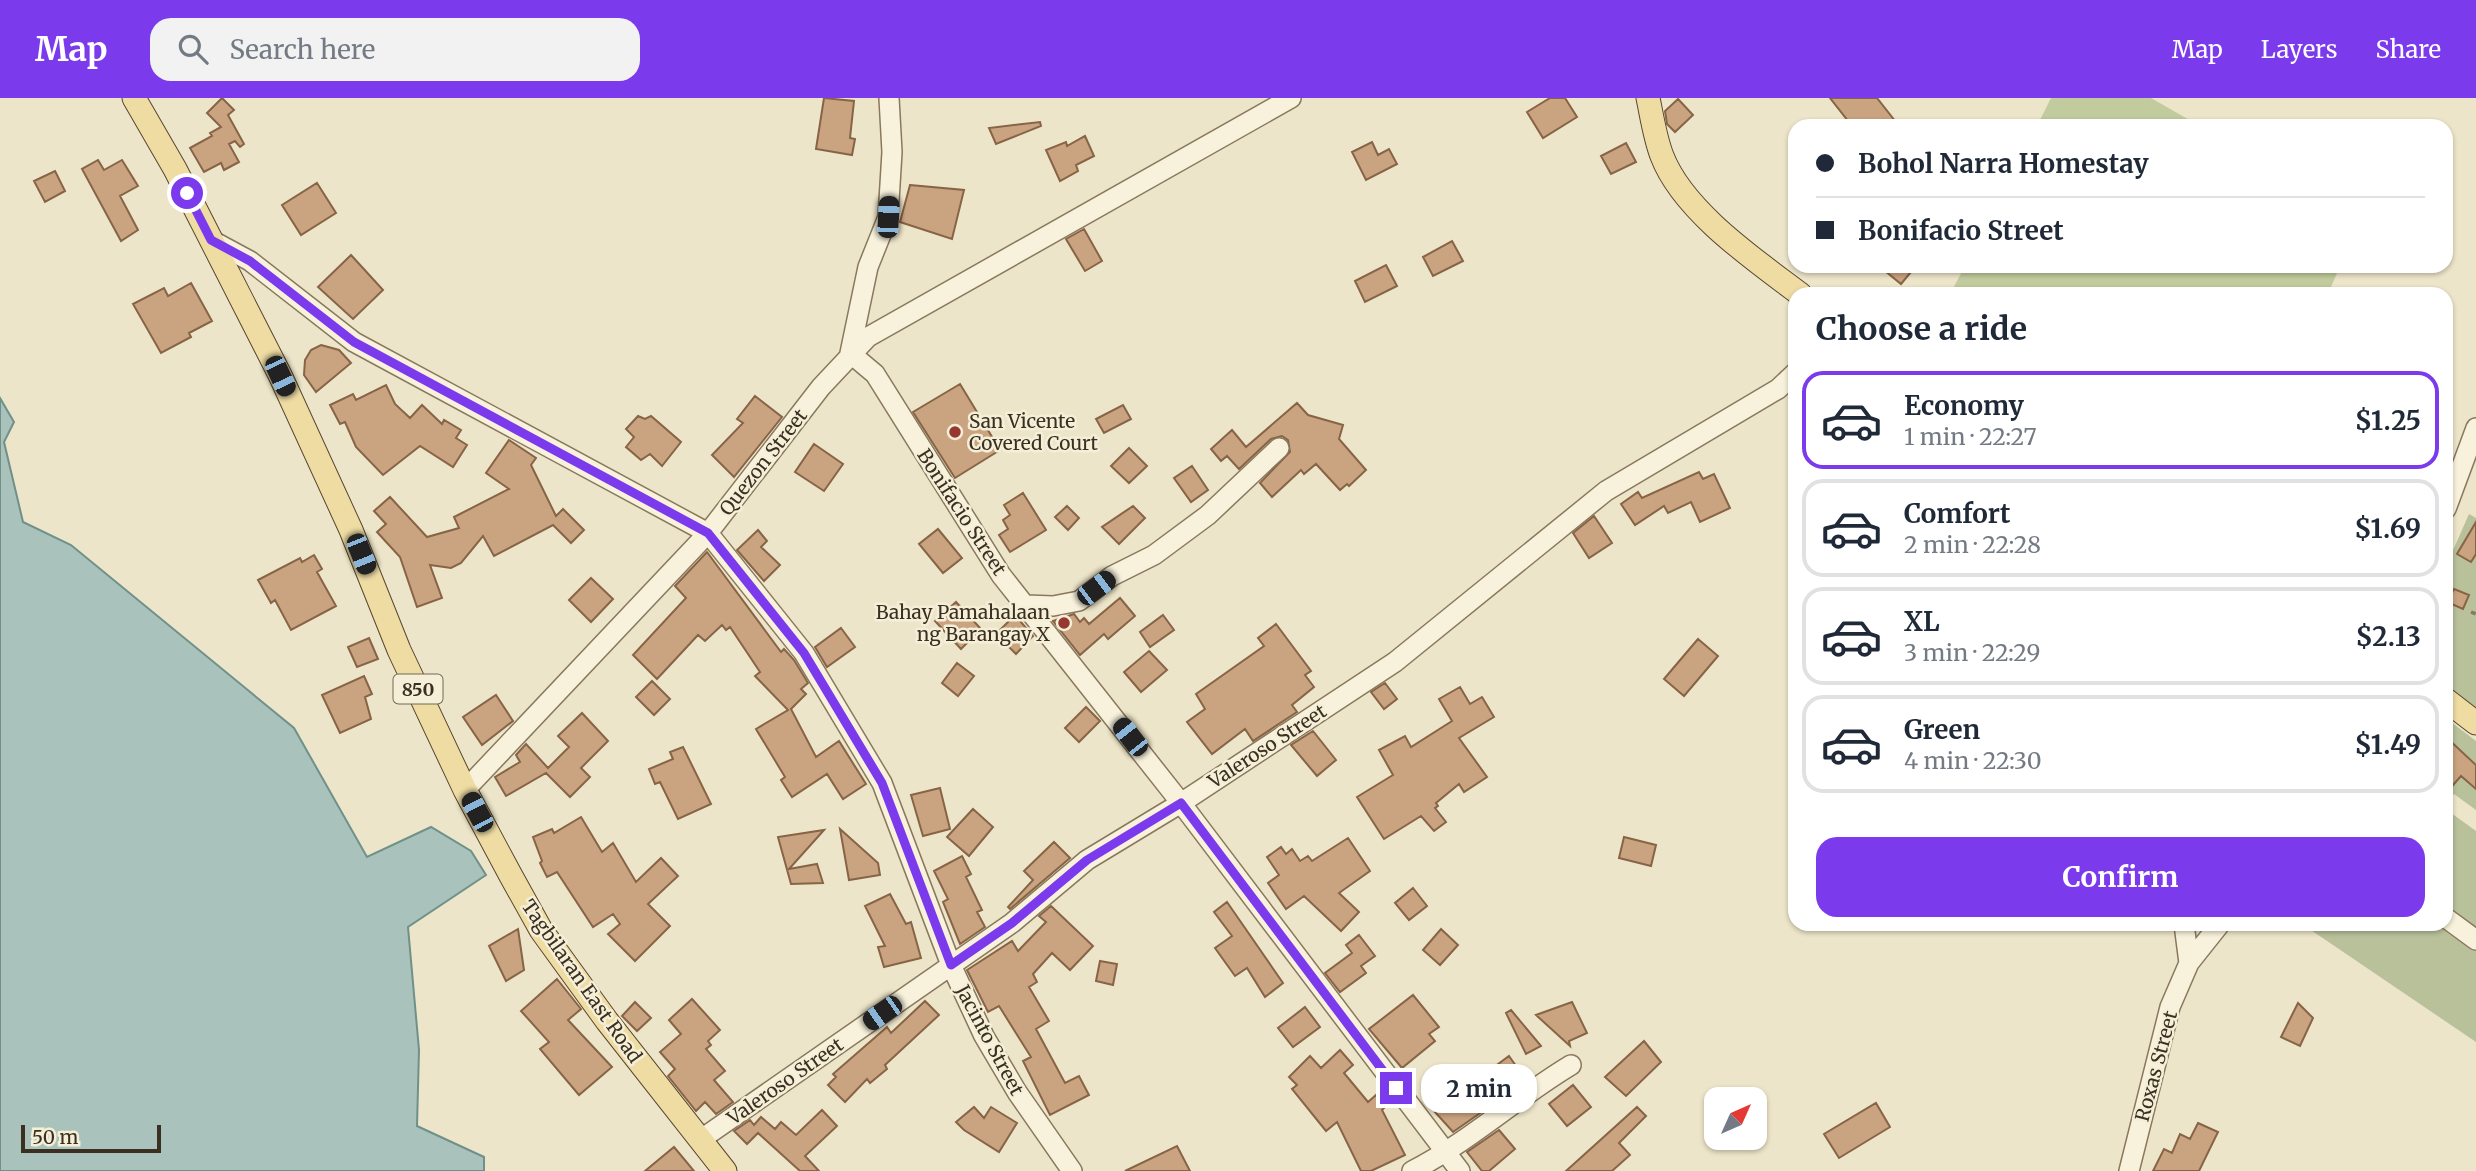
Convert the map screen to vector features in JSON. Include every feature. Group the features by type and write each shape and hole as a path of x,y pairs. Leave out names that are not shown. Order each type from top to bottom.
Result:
{"main road":[{"name":"Tagbilaran East Road","path":"134,98 211,240 285,387 351,530 399,650 465,790 541,930 607,1021 724,1171"},
{"path":"1648,98 1662,158 1690,200 1749,255 1791,287"},
{"path":"2453,705 2476,723"}],"street":[{"name":"Quezon Street","path":"465,790 708,533 850,353 868,267 888,217 891,152 889,98"},
{"path":"850,353 868,337 1291,98"},
{"name":"Jacinto Street","path":"211,240 250,261 354,342 708,533 804,653 882,783 951,965 984,1036 1017,1092 1072,1171"},
{"name":"Bonifacio Street","path":"850,353 874,374 1002,575 1181,803 1460,1171"},
{"name":"Valeroso Street","path":"701,1140 1012,923 1087,860 1181,803 1395,662 1606,491 1778,388 1788,379"},
{"path":"2453,490 2476,428"},
{"path":"1026,605 1053,606 1079,601 1112,576 1154,555 1208,515 1279,448"},
{"path":"2453,923 2476,940"},
{"path":"2184,931 2186,970"},
{"name":"Roxas Street","path":"2129,1171 2170,1006 2186,970 2215,931"},
{"path":"1412,1171 1446,1154 1545,1080 1571,1065"}],"green space":[{"path":"2051,98 2151,98 2188,119 2040,119"},
{"path":"1961,273 2337,273 2331,287 1954,287"},
{"path":"2469,514 2476,518 2476,711 2453,693 2453,550"},
{"path":"2453,724 2476,741 2476,810 2454,794"},
{"path":"2453,814 2476,831 2476,1042 2312,931 2453,931"}],"water":[{"path":"0,398 14,422 4,442 23,522 71,545 294,728 367,857 431,827 471,851 486,875 408,927 419,1050 417,1126 484,1157 484,1171 0,1171"}],"building":[{"path":"222,98 234,110 228,115 244,144 240,147 235,141 229,144 239,162 224,170 221,163 204,172 190,148 212,136 210,133 221,127 207,113"},
{"path":"824,98 854,101 850,138 855,139 852,155 816,149"},
{"path":"1550,98 1565,98 1577,117 1543,138 1527,112"},
{"path":"1830,98 1877,98 1894,119 1846,119"},
{"path":"1678,99 1693,115 1675,132 1667,124 1665,111"},
{"path":"1040,122 1041,126 996,144 989,128"},
{"path":"1085,136 1094,156 1076,165 1078,171 1060,181 1046,150 1066,142 1067,146"},
{"path":"1372,142 1378,155 1389,149 1397,164 1366,180 1352,152"},
{"path":"1626,143 1636,162 1611,174 1601,156"},
{"path":"98,160 104,170 122,160 138,186 120,196 138,230 121,241 82,169"},
{"path":"55,171 65,191 45,202 34,181"},
{"path":"317,183 336,213 301,235 282,205"},
{"path":"910,185 964,190 952,239 900,222"},
{"path":"1084,229 1102,261 1085,271 1066,239"},
{"path":"1452,241 1463,261 1433,276 1423,257"},
{"path":"351,255 383,290 353,319 318,287"},
{"path":"1386,265 1397,286 1365,302 1355,281"},
{"path":"1888,273 1910,273 1901,284"},
{"path":"191,283 212,321 189,333 191,337 161,353 133,304 164,288 168,296"},
{"path":"321,345 339,350 351,363 316,392 304,375 305,360 311,350"},
{"name":"San Vicente Covered Court","path":"960,384 1000,450 955,478 913,412"},
{"path":"386,385 395,404 410,418 422,405 442,424 444,420 461,430 456,438 467,445 453,467 420,446 383,475 356,447 345,422 340,424 330,405 353,394 356,400"},
{"path":"755,396 782,417 734,477 712,455 743,423 737,419"},
{"path":"1297,403 1308,415 1343,425 1339,439 1366,470 1349,486 1347,484 1340,490 1316,464 1304,474 1301,470 1272,497 1260,483 1290,452 1288,440 1282,436 1271,439 1239,469 1227,456 1221,461 1211,449 1232,430 1246,447"},
{"path":"1123,405 1131,419 1104,433 1096,419"},
{"path":"638,416 645,419 651,416 681,442 662,466 650,454 641,460 626,447 634,437 626,429"},
{"path":"509,440 536,458 531,465 556,516 563,509 584,530 571,543 553,525 494,556 483,536 461,563 451,568 430,565 442,598 417,607 400,557 377,532 386,524 374,511 390,497 427,537 459,528 454,517 509,489 486,473"},
{"path":"814,444 843,464 824,491 795,472"},
{"path":"1129,448 1147,466 1129,483 1111,466"},
{"path":"1192,466 1208,490 1191,502 1174,478"},
{"path":"1699,472 1703,479 1714,474 1730,508 1700,522 1691,502 1668,513 1664,506 1635,525 1621,504 1638,492 1642,498"},
{"path":"1023,493 1046,530 1010,552 999,535 1008,529 1003,520 1010,515 1004,505"},
{"path":"1067,506 1079,518 1068,530 1055,517"},
{"path":"1133,506 1145,518 1119,544 1102,527"},
{"path":"1594,516 1612,543 1589,558 1573,533"},
{"path":"2476,522 2476,554 2471,562 2457,554"},
{"path":"938,529 962,558 943,573 919,544"},
{"path":"758,530 767,541 761,547 780,565 764,581 737,550"},
{"path":"707,552 781,652 784,649 794,660 808,683 801,689 806,694 791,709 816,757 839,741 866,784 843,799 827,774 792,797 781,780 785,777 756,729 788,710 755,676 760,672 730,627 726,630 722,625 705,641 698,635 657,679 633,655 686,598 675,586"},
{"path":"314,555 322,569 317,572 336,606 291,630 275,600 271,603 258,580 300,558 302,562"},
{"path":"591,578 613,599 591,622 569,600"},
{"path":"2453,591 2469,595 2463,609 2453,605"},
{"path":"1120,598 1135,616 1108,639 1104,634 1080,655 1053,621 1074,614 1080,622 1084,618 1089,624"},
{"path":"956,602 981,629 961,649 935,621"},
{"path":"1015,615 1033,636 1016,654 996,634"},
{"path":"1163,615 1174,630 1150,647 1140,632"},
{"path":"1276,624 1311,671 1305,675 1314,687 1292,705 1297,712 1253,741 1245,729 1212,754 1187,722 1205,709 1196,694 1264,646 1258,638"},
{"path":"841,628 855,647 827,667 815,647"},
{"path":"369,638 378,659 357,667 348,647"},
{"path":"1698,639 1718,656 1684,696 1664,679"},
{"path":"1149,651 1167,670 1141,692 1124,672"},
{"path":"957,663 974,676 958,696 942,683"},
{"path":"364,676 372,694 365,697 371,719 340,733 322,695"},
{"path":"652,681 670,699 654,715 636,697"},
{"path":"1385,683 1397,699 1384,709 1371,692"},
{"path":"1460,687 1470,704 1482,697 1494,717 1459,738 1487,777 1464,792 1459,784 1436,803 1438,806 1435,808 1446,822 1434,831 1421,816 1384,839 1357,797 1393,775 1379,750 1405,736 1411,747 1452,721 1439,699"},
{"path":"496,695 513,721 482,745 463,717"},
{"path":"1086,707 1100,721 1079,742 1065,728"},
{"path":"582,713 608,741 581,768 590,777 570,797 546,773 506,796 495,777 520,762 516,755 526,744 548,768 569,747 558,736"},
{"path":"1313,731 1336,760 1317,776 1291,745"},
{"path":"2453,744 2476,765 2476,789 2461,776 2453,785"},
{"path":"683,747 711,804 678,819 660,782 655,784 649,769 673,759 670,752"},
{"path":"940,788 950,829 923,836 911,795"},
{"path":"973,809 993,827 969,856 947,837"},
{"path":"581,817 602,852 613,843 636,882 661,858 678,876 648,904 670,926 635,961 608,934 620,924 613,914 593,927 557,872 547,877 540,863 542,861 533,837 552,829 554,833"},
{"path":"840,829 878,863 880,875 849,880"},
{"path":"824,830 789,869 817,864 823,883 791,884 778,837"},
{"path":"1624,837 1656,845 1651,866 1619,858"},
{"path":"1348,838 1370,871 1339,893 1359,912 1341,931 1304,896 1286,909 1268,883 1279,875 1267,857 1281,847 1286,854 1292,849 1300,861 1308,856 1312,861"},
{"path":"1054,842 1070,858 1010,909 1008,907 1033,880 1024,871"},
{"path":"962,856 971,874 966,877 982,910 977,912 985,927 960,944 943,902 948,899 934,871"},
{"path":"1413,888 1427,906 1409,920 1395,903"},
{"path":"890,894 906,924 911,922 921,958 884,967 878,947 885,946 865,906"},
{"path":"1227,902 1283,983 1265,997 1247,968 1235,976 1215,948 1232,936 1214,912"},
{"path":"1051,906 1093,946 1070,970 1052,953 1033,974 1037,982 1029,987 1049,1021 1036,1029 1065,1083 1079,1076 1089,1095 1050,1115 1023,1061 1031,1057 999,1006 988,1012 967,970 1012,941 1018,951 1046,922 1039,916"},
{"path":"518,929 524,970 506,981 489,946"},
{"path":"1441,929 1458,945 1440,965 1423,950"},
{"path":"1359,935 1375,956 1361,966 1366,973 1340,992 1325,973 1352,953 1346,945"},
{"path":"1100,961 1117,964 1113,985 1096,981"},
{"path":"557,979 581,1009 568,1020 612,1067 579,1095 540,1049 549,1042 521,1011"},
{"path":"1413,995 1439,1027 1429,1034 1435,1041 1402,1068 1369,1029"},
{"path":"692,999 720,1030 708,1041 711,1045 706,1049 725,1071 714,1080 733,1102 716,1114 705,1102 696,1111 668,1076 675,1069 660,1052 681,1034 669,1020"},
{"path":"925,1001 939,1015 885,1065 887,1069 870,1083 867,1079 845,1102 828,1085 836,1077 833,1074 887,1027 891,1033"},
{"path":"635,1002 651,1018 637,1031 622,1016"},
{"path":"1572,1002 1587,1033 1569,1041 1570,1046 1536,1015"},
{"path":"2298,1003 2313,1018 2300,1046 2281,1037"},
{"path":"1305,1007 1320,1027 1293,1047 1278,1028"},
{"path":"1511,1010 1541,1046 1526,1054 1506,1013"},
{"path":"1644,1041 1661,1062 1626,1096 1605,1077"},
{"path":"1340,1050 1353,1065 1344,1073 1368,1102 1376,1095 1386,1106 1382,1110 1405,1155 1371,1171 1361,1171 1337,1122 1326,1131 1292,1089 1297,1085 1289,1077 1310,1056 1321,1068"},
{"path":"1509,1056 1521,1073 1509,1082 1505,1077 1478,1100 1485,1108 1483,1111 1453,1132 1435,1112 1475,1076 1478,1079"},
{"path":"1573,1085 1591,1107 1567,1126 1549,1104"},
{"path":"1876,1103 1890,1127 1839,1158 1824,1134"},
{"path":"974,1107 984,1118 991,1107 1017,1123 999,1152 956,1122"},
{"path":"1637,1107 1646,1116 1619,1143 1630,1155 1612,1171 1566,1171"},
{"path":"822,1110 837,1126 805,1156 819,1171 800,1171 758,1133 747,1144 734,1131 750,1120 754,1125 761,1117 775,1129 781,1122 796,1135"},
{"path":"2198,1123 2218,1132 2199,1171 2153,1171 2164,1149 2172,1153 2180,1134 2190,1139"},
{"path":"1499,1130 1515,1149 1489,1171 1482,1171 1467,1152"},
{"path":"1177,1146 1190,1171 1125,1171"},
{"path":"674,1147 694,1171 645,1171"}],"place":[{"name":"San Vicente Covered Court","path":"955,432"},
{"name":"Bahay Pamahalaan ng Barangay X","path":"1064,623"}],"route":[{"path":"187,193 211,240 250,261 354,342 708,533 804,653 882,783 951,965 1012,923 1087,860 1181,803 1396,1088"}]}
